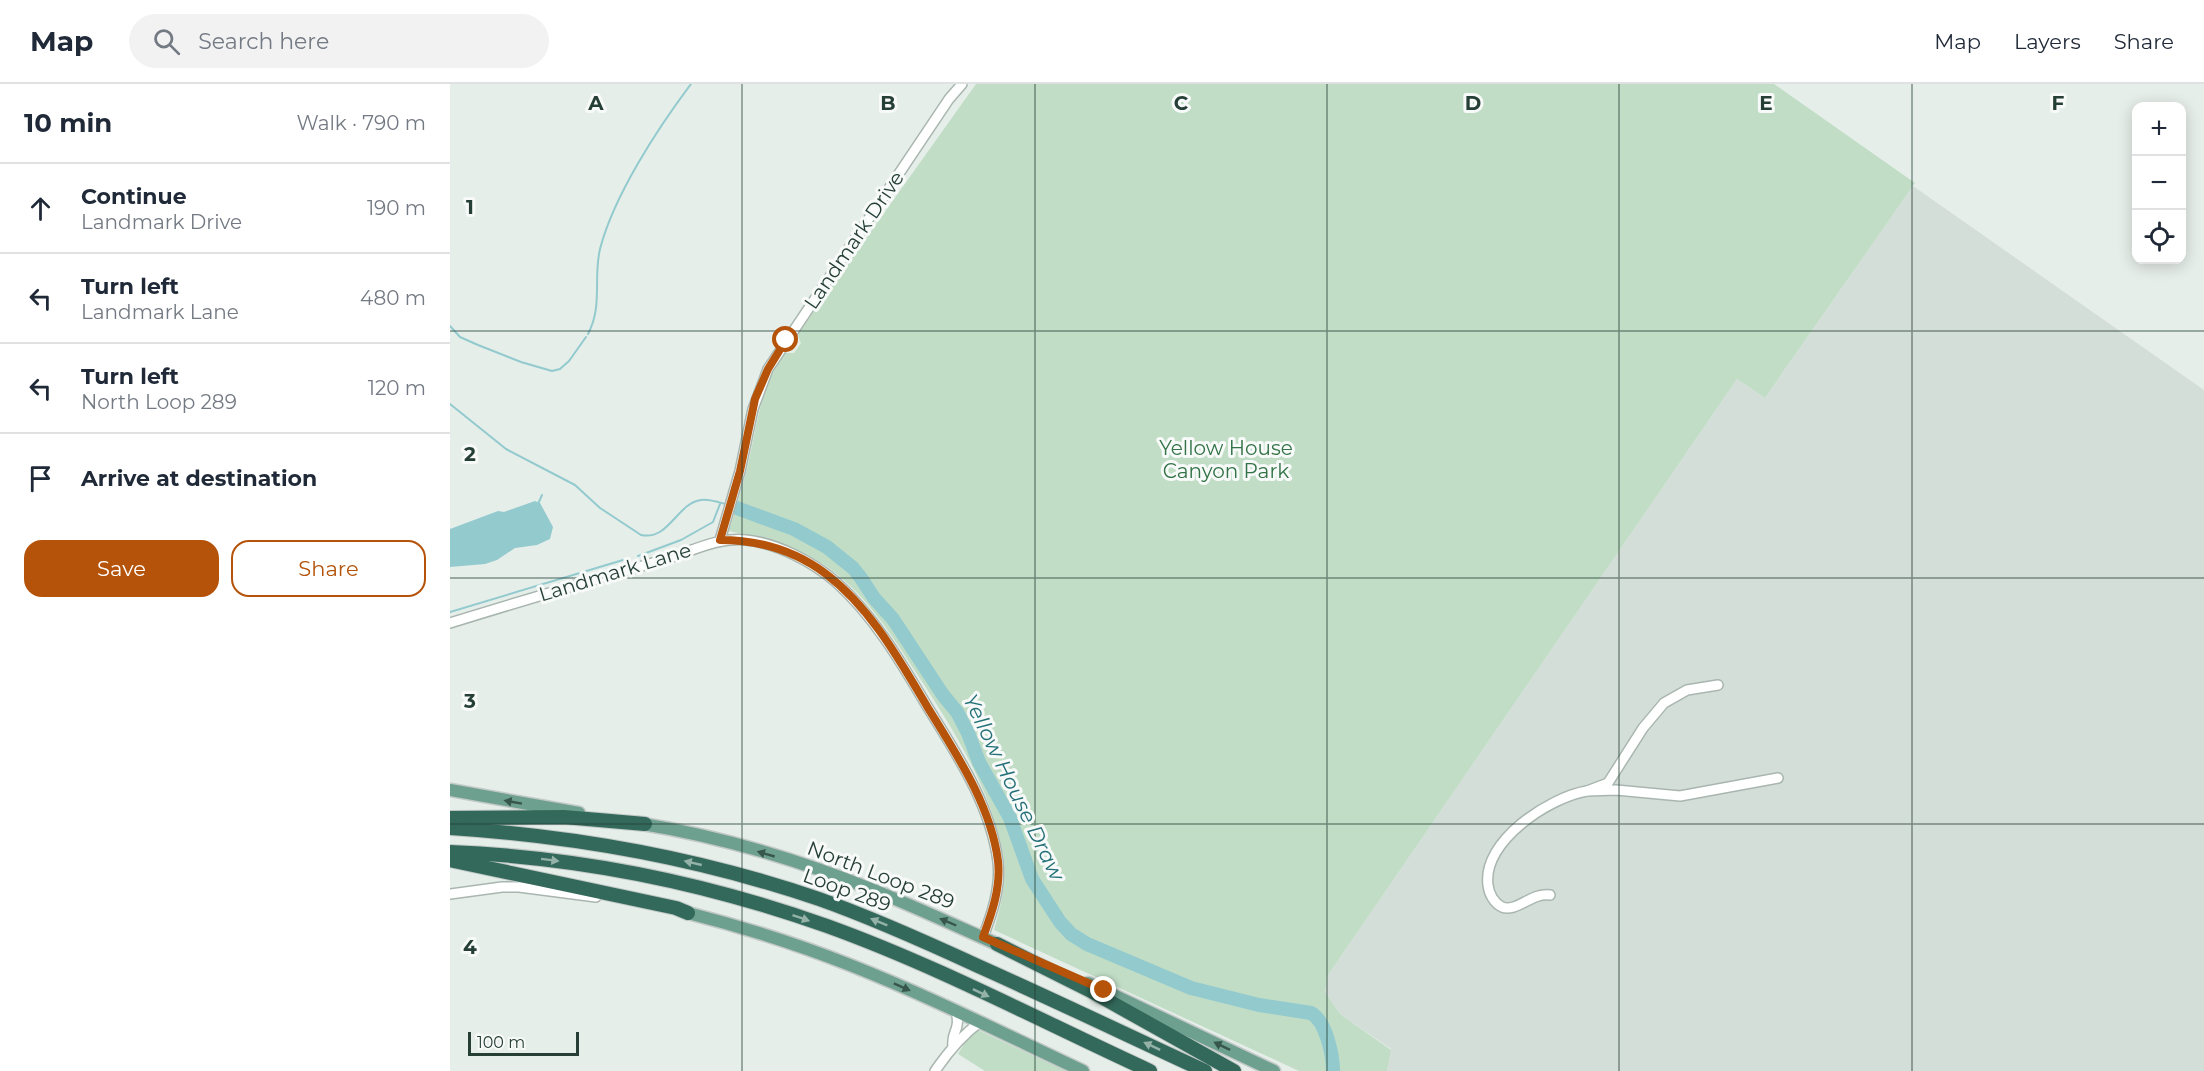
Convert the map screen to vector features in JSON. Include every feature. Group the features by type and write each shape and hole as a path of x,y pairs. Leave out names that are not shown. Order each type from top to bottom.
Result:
{"highway":[{"path":"450,818 564,817 645,824"},
{"name":"Loop 289","path":"450,828 546,836 651,853 718,868 789,890 849,910 915,937 1204,1071"},
{"name":"Loop 289","path":"450,852 537,859 620,871 711,890 763,905 828,927 908,959 1150,1071"},
{"path":"450,860 666,906 688,913"},
{"path":"997,944 1089,990 1234,1071"}],"main road":[{"name":"North Loop 289","path":"450,790 694,834 794,862 874,890 983,937 1104,990 1274,1071"},
{"path":"688,913 814,951 956,1011 1083,1071"}],"street":[{"name":"Landmark Drive","path":"720,540 740,471 753,408 768,369 949,99 962,84"},
{"name":"Landmark Lane","path":"450,623 553,590 668,559 720,540 759,542 813,565 835,581 869,616 949,742 974,789 994,840 998,880 990,919 983,937"},
{"path":"1550,895 1532,897 1514,908 1502,907 1492,898 1488,889 1488,866 1506,838 1560,799 1608,783 1643,728 1664,703 1687,690 1718,685"},
{"path":"1587,791 1616,790 1680,796 1778,778"},
{"path":"450,894 519,887 688,913"},
{"path":"953,1046 952,1040 958,1025 956,1011"},
{"path":"935,1071 953,1046 980,1022"}],"shaded area":[{"path":"1913,186 2204,390 2204,1071 1387,1071 1391,1049 1340,1014 1325,992 1328,975 1737,379 1765,398"}],"green space":[{"name":"Yellow House Canyon Park","path":"976,84 1774,84 1915,183 1765,398 1737,379 1328,975 1325,992 1340,1014 1391,1050 1387,1071 1299,1071 994,930 1005,873 997,830 990,806 969,760 931,695 876,614 838,575 801,552 778,543 729,531 764,395 776,367 785,353 794,353 801,343 798,336 800,331"},
{"path":"978,1030 1066,1071 985,1071 958,1054 970,1034"}],"water":[{"path":"535,501 540,503 553,527 550,539 537,545 515,548 497,560 485,564 450,567 450,529 498,511 504,512"}],"waterway":[{"name":"Yellow House Draw","path":"588,334 593,323 597,302 600,249 615,207 638,163 691,84"},
{"name":"Yellow House Draw","path":"450,326 460,337 478,345 552,371 560,369 569,361 586,337"},
{"name":"Yellow House Draw","path":"450,404 506,449 575,485 600,508 641,535 659,532 685,508 701,500 725,504"},
{"path":"538,504 542,495"},
{"path":"638,556 681,540 713,522 720,504"},
{"name":"Yellow House Draw","path":"734,507 794,529 827,547 853,568 861,578 874,598 893,619 943,695 957,712 979,762 1010,818 1032,879 1060,922 1071,934 1087,944 1191,988 1259,1005 1311,1013 1325,1031 1332,1056 1333,1071"},
{"path":"450,612 623,560"}],"route":[{"path":"786,340 768,369 755,399 740,471 720,540 759,542 813,565 835,581 869,616 916,687 964,769 986,816 994,840 998,880 990,919 983,937 1104,990"}]}
